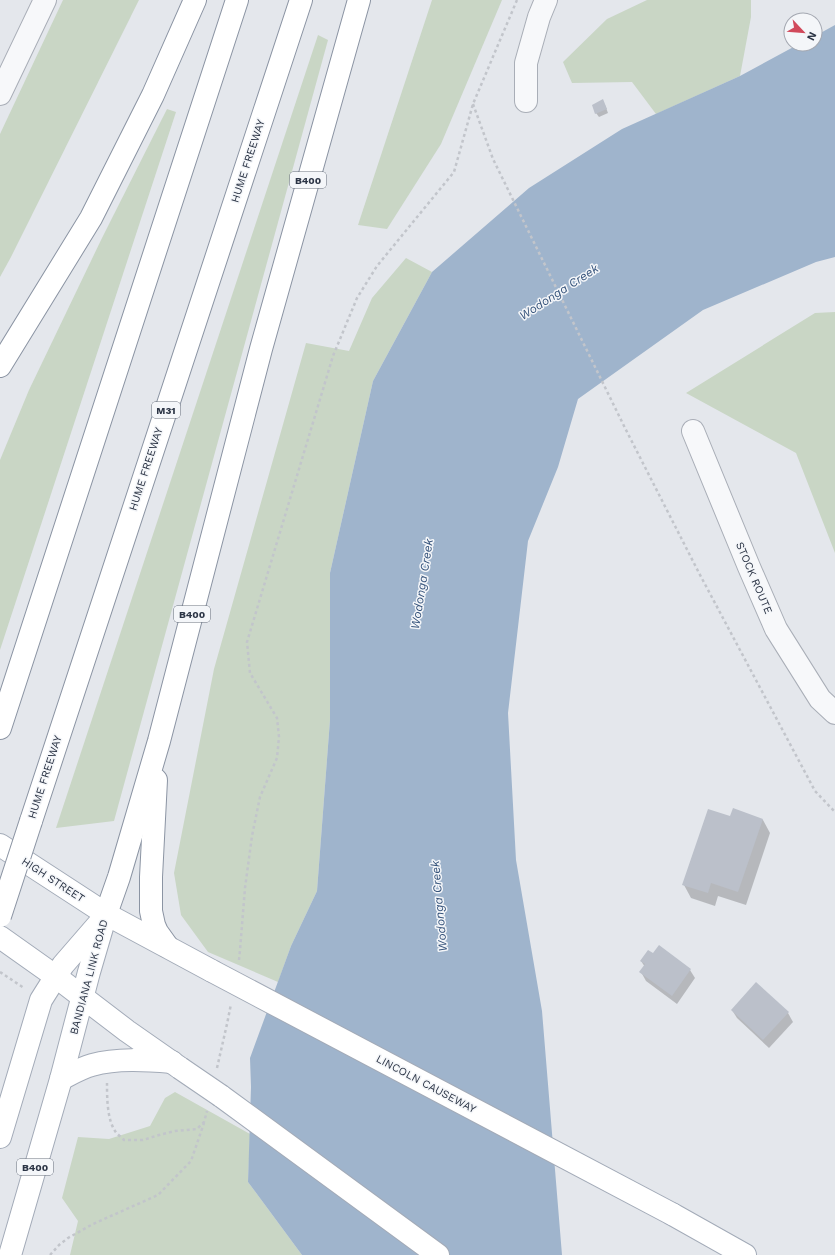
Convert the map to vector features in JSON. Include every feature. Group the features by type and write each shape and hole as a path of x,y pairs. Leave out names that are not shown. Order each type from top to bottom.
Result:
{"main road":[{"path":"0,366 90,218 153,95 195,0"},
{"path":"0,728 238,0"},
{"name":"HUME FREEWAY","path":"0,916 301,0"},
{"name":"B400","path":"106,914 119,877 159,741 261,349 359,0"},
{"path":"159,741 151,877 151,911 157,932 167,946"},
{"name":"HIGH STREET","path":"0,845 106,914"},
{"name":"LINCOLN CAUSEWAY","path":"106,914 672,1214 745,1255"},
{"name":"BANDIANA LINK ROAD","path":"0,1137 41,1000 55,976 72,952 106,914"},
{"name":"BANDIANA LINK ROAD","path":"10,1255 61,1079 106,914"},
{"path":"0,937 55,976 127,1031 438,1255"},
{"path":"61,1079 88,1067 106,1062 140,1061 176,1065"}],"street":[{"path":"0,94 45,0"},
{"path":"526,101 526,63 539,17 546,0"},
{"name":"STOCK ROUTE","path":"693,431 776,629 820,699 835,713"}],"path":[{"path":"238,965 245,888 252,836 260,796 277,758 279,737 277,718 250,673 247,642 333,356 357,298 377,266 454,172 473,104 517,0"},
{"path":"473,104 493,159 625,428 702,580 815,791 835,812"},
{"path":"216,1070 231,1002"},
{"path":"106,1062 107,1096 110,1117 115,1131 124,1140 143,1140 159,1135 197,1129 204,1122"},
{"path":"50,1255 68,1238 93,1224 158,1195 191,1162 208,1107"}],"green space":[{"path":"63,0 139,0 0,277 0,134"},
{"path":"432,0 502,0 441,144 387,229 358,225"},
{"path":"647,0 751,0 751,17 740,76 656,114 632,82 572,83 563,62 607,19"},
{"path":"318,35 328,40 114,821 56,828"},
{"path":"167,109 176,112 0,650 0,460 29,390 102,238"},
{"path":"406,258 432,272 373,381 330,573 330,720 317,891 291,946 278,982 208,952 181,915 174,873 214,669 306,343 349,351 372,298"},
{"path":"835,312 835,553 796,453 686,393 815,313"},
{"path":"175,1092 250,1134 248,1182 302,1255 70,1255 78,1221 62,1198 78,1137 109,1139 150,1126 165,1098"}],"water":[{"name":"Wodonga Creek","path":"835,25 835,257 816,262 703,310 578,399 558,467 528,541 508,713 516,860 542,1011 562,1255 302,1255 248,1182 251,1087 250,1058 291,946 317,891 330,720 330,573 373,381 432,272 529,188 622,129 740,76 784,52 823,52 823,32"}],"building":[{"path":"603,99 607,109 595,114 592,105"},
{"path":"733,808 763,819 738,892 711,883 708,893 682,885 708,809 730,816"},
{"path":"659,945 691,969 672,996 639,972 645,964 640,961 648,950 653,953"},
{"path":"756,982 789,1012 763,1040 731,1010"}]}
